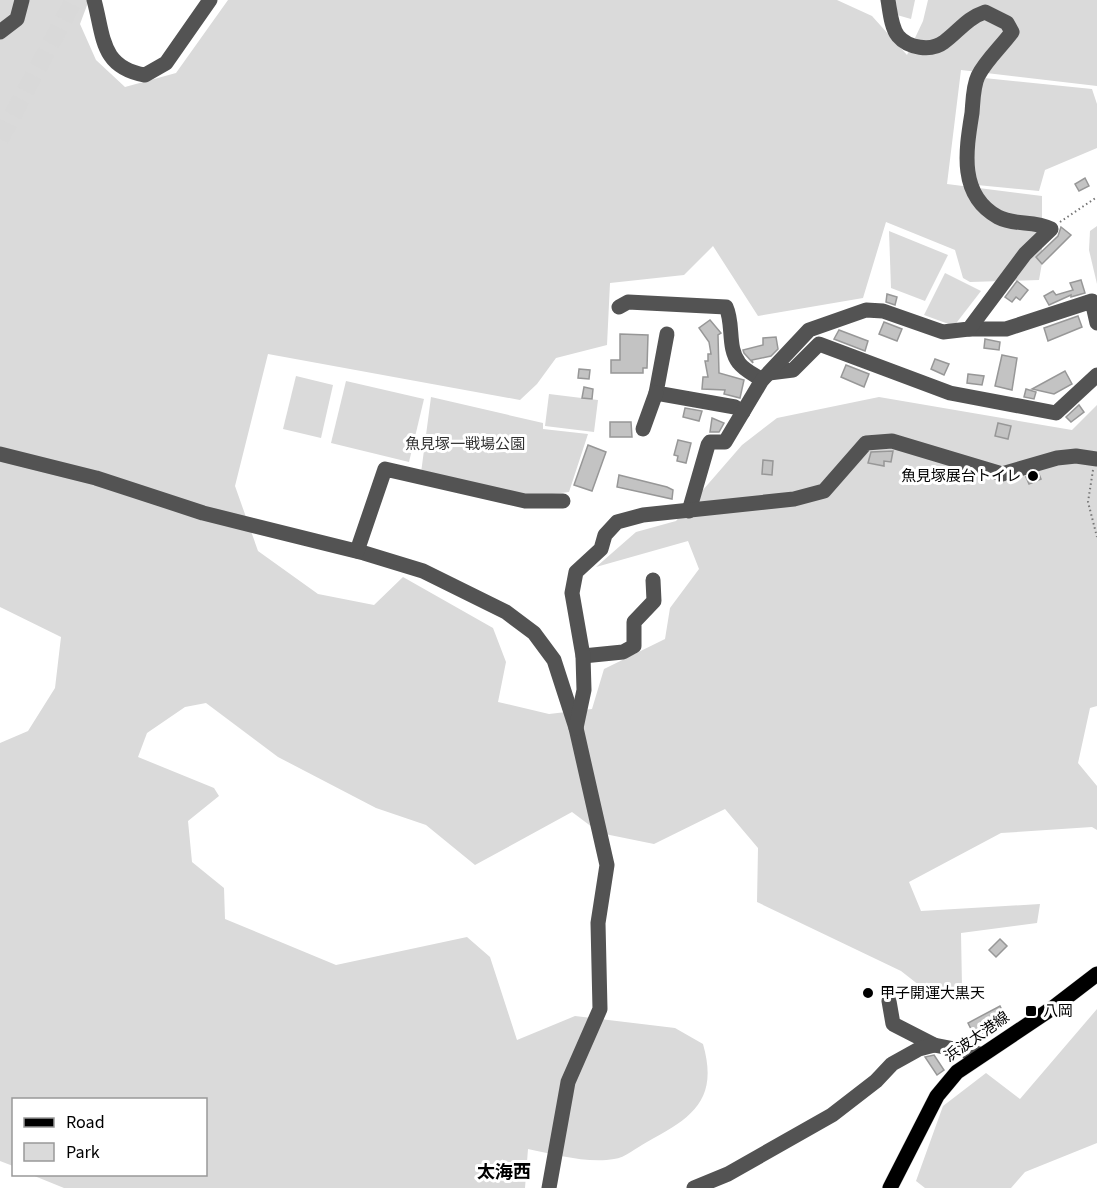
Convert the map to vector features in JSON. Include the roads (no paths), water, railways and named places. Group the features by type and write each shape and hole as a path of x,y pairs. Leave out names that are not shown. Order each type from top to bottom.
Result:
{"main road":[{"name":"浜波太港線","path":"890,1188 942,1089 957,1072 980,1054 1048,1011 1097,974"}],"street":[{"path":"0,32 17,19 22,0"},
{"path":"94,0 109,55 119,67 145,75 166,63 210,0"},
{"path":"888,0 897,34 908,44 923,48 941,44 971,16 985,12 1007,23 1012,32 977,78 966,147 967,175 971,190 982,206 998,217 1013,223 1042,224 1051,229 1025,254 969,328"},
{"path":"689,511 708,445 710,442 725,442 766,376 809,330 866,310 882,311 943,332 969,328 1006,329 1092,301 1097,323"},
{"path":"619,307 628,302 726,307 730,317 734,354 739,364 766,376 794,370 819,344 950,393 1056,412 1097,375"},
{"path":"643,429 656,393 667,334"},
{"path":"656,393 735,407 743,412"},
{"path":"576,728 584,690 583,656 572,593 576,572 601,549 605,535 617,522 643,515 794,499 824,491 866,443 881,441 892,441 1002,474 1057,458 1076,456 1096,459"},
{"path":"0,454 96,478 203,513 357,551 423,571 506,612 534,633 554,660 576,728 607,865 598,922 600,1009 568,1082 549,1188"},
{"path":"357,551 385,469 525,501 563,501"},
{"path":"583,656 623,652 634,646 634,622 654,601 653,580"},
{"path":"889,1001 893,1024 934,1045 980,1054"},
{"path":"694,1188 728,1174 832,1115 876,1081 892,1064 919,1048 934,1045"}],"tunnel":[{"path":"0,139 74,0"}],"place":[{"name":"魚見塚展台トイレ","path":"1033,476"},
{"name":"甲子開運大黒天","path":"868,993"},
{"name":"八岡","path":"1031,1011"}],"district":[{"name":"太海西","path":"504,1172"}],"park label":[{"name":"魚見塚一戦場公園","path":"465,444"}]}
